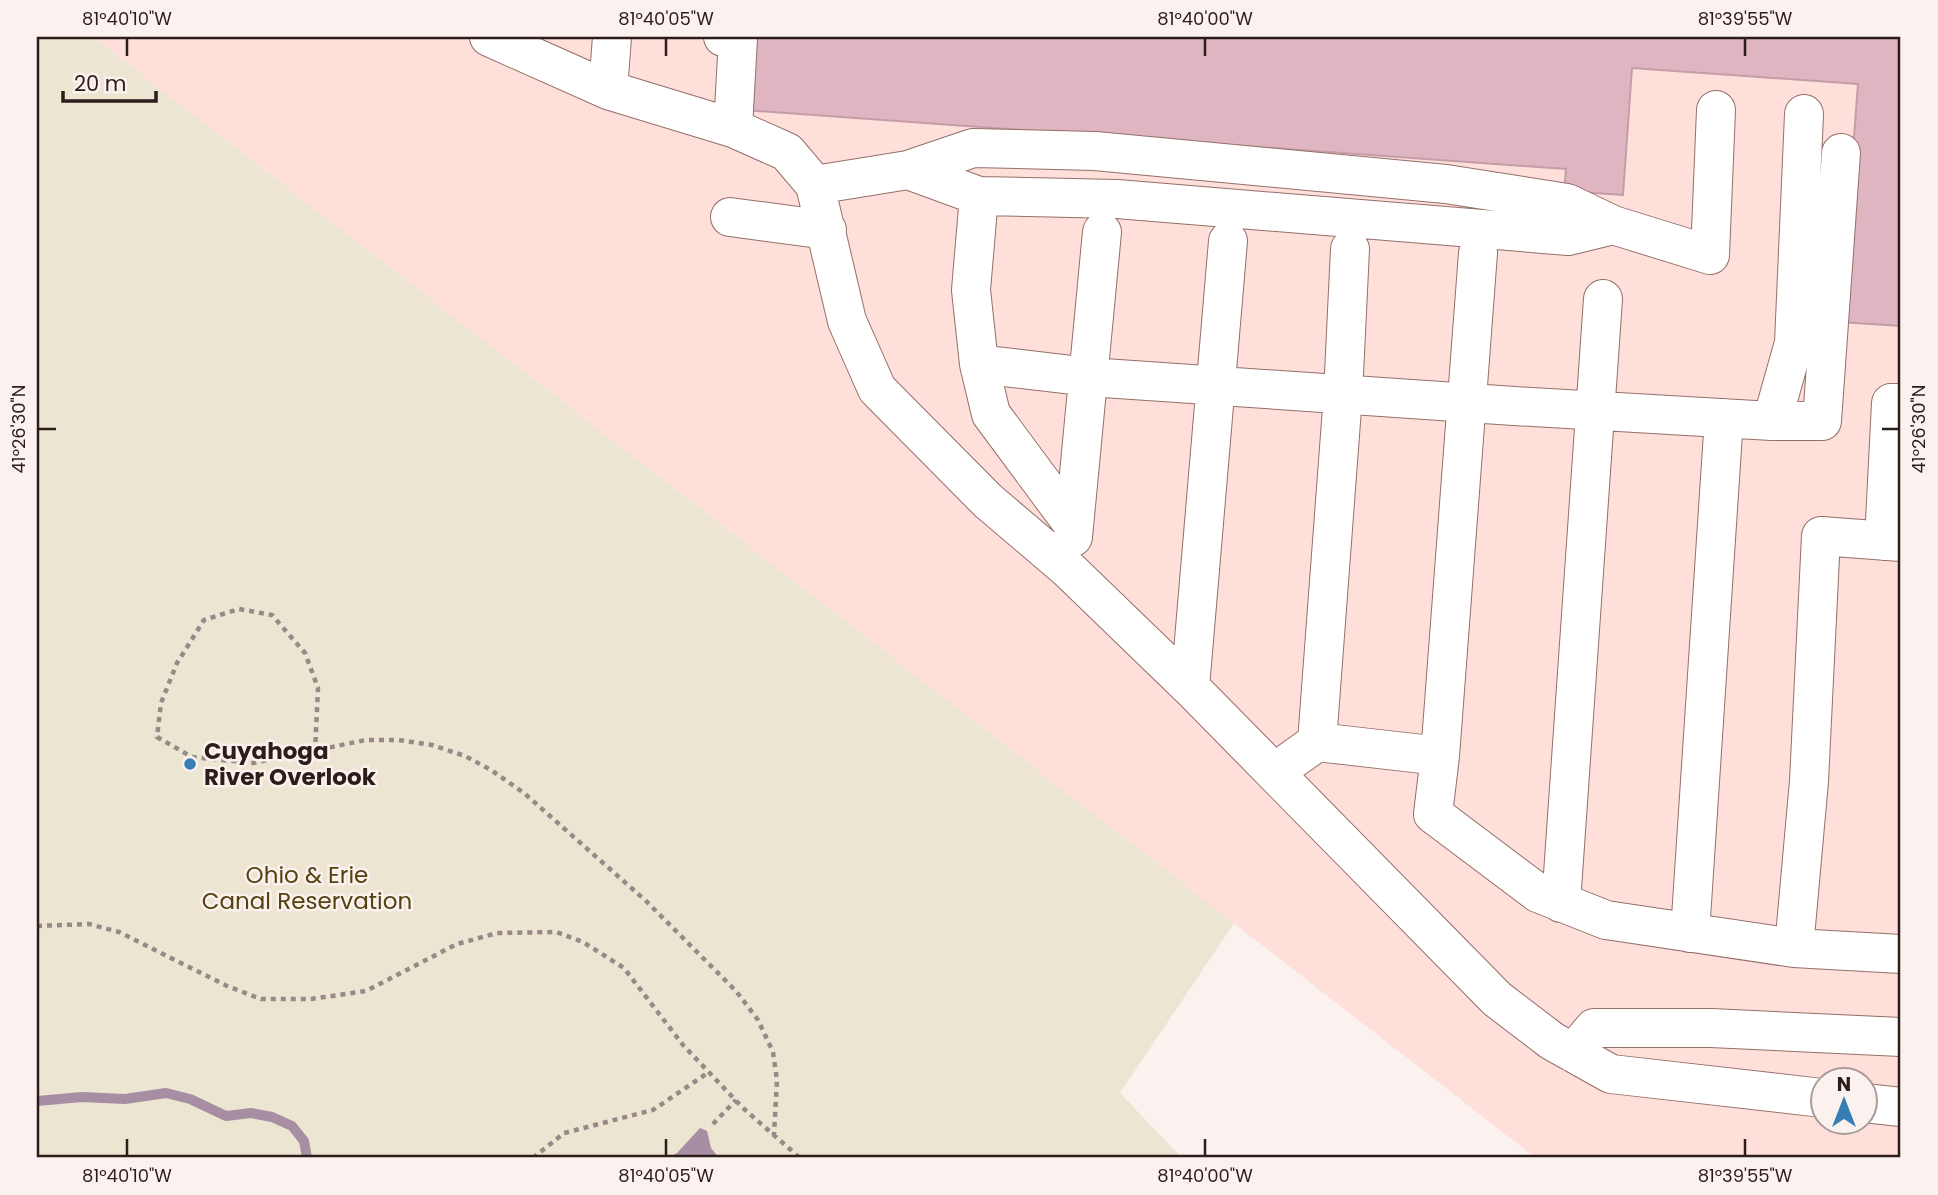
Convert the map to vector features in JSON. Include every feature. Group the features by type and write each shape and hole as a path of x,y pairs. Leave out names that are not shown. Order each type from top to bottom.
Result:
{"lane":[{"path":"489,37 608,90 733,128 787,152 815,185 847,321 877,389 988,501 1069,570 1191,687 1497,999 1552,1041 1611,1074 1808,1096"},
{"path":"608,90 612,37"},
{"path":"723,37 738,38 733,128"},
{"path":"815,185 908,170 973,148 1094,151 1446,184 1567,203 1613,225 1710,255 1716,110"},
{"path":"1772,421 1794,343 1804,114"},
{"path":"979,364 1089,377 1343,395 1772,421 1822,421 1841,153"},
{"path":"908,170 979,196 1117,199 1568,236 1613,225"},
{"path":"979,196 971,290 979,364 991,414 1074,526"},
{"path":"730,217 827,230"},
{"path":"1069,570 1102,232"},
{"path":"1191,687 1228,240"},
{"path":"1317,742 1343,395 1350,249"},
{"path":"1478,253 1440,755 1433,814 1538,893 1606,920 1794,948 1901,954"},
{"path":"1561,903 1603,299"},
{"path":"1794,948 1809,781 1821,536 1892,542 1891,402 1901,403"},
{"path":"1690,933 1724,418"},
{"path":"1275,772 1317,742 1440,755"},
{"path":"1573,1053 1594,1028 1711,1028 1901,1037"},
{"path":"1878,1105 1901,1107"}],"path":[{"path":"315,752 318,688 305,653 272,615 239,609 204,620 177,663 161,704 157,737 192,757 253,763 315,752 366,740 400,740 432,745 465,755 524,793 693,945 736,991 758,1020 773,1052 777,1080 774,1135"},
{"path":"37,926 89,924 119,932 227,986 261,999 310,999 366,991 457,944 496,933 556,932 583,942 624,968 683,1045 736,1100 800,1158"},
{"path":"533,1158 565,1133 653,1110 709,1072"},
{"path":"713,1124 736,1100"}],"shaded area":[{"path":"93,37 1901,37 1901,1158 1536,1158"},
{"path":"700,1128 707,1131 711,1148 719,1158 667,1158 677,1153"}],"green space":[{"name":"Ohio & Erie Canal Reservation","path":"37,37 93,37 1234,923 1120,1093 1182,1158 37,1158"}],"building":[{"path":"750,37 1901,37 1901,326 1840,322 1858,84 1632,68 1623,195 1564,191 1566,169 744,110"}],"waterway":[{"path":"37,1101 82,1097 125,1099 166,1093 190,1099 226,1116 251,1113 272,1117 292,1126 304,1141 307,1158"}],"place":[{"name":"Cuyahoga River Overlook","path":"190,764"}]}
